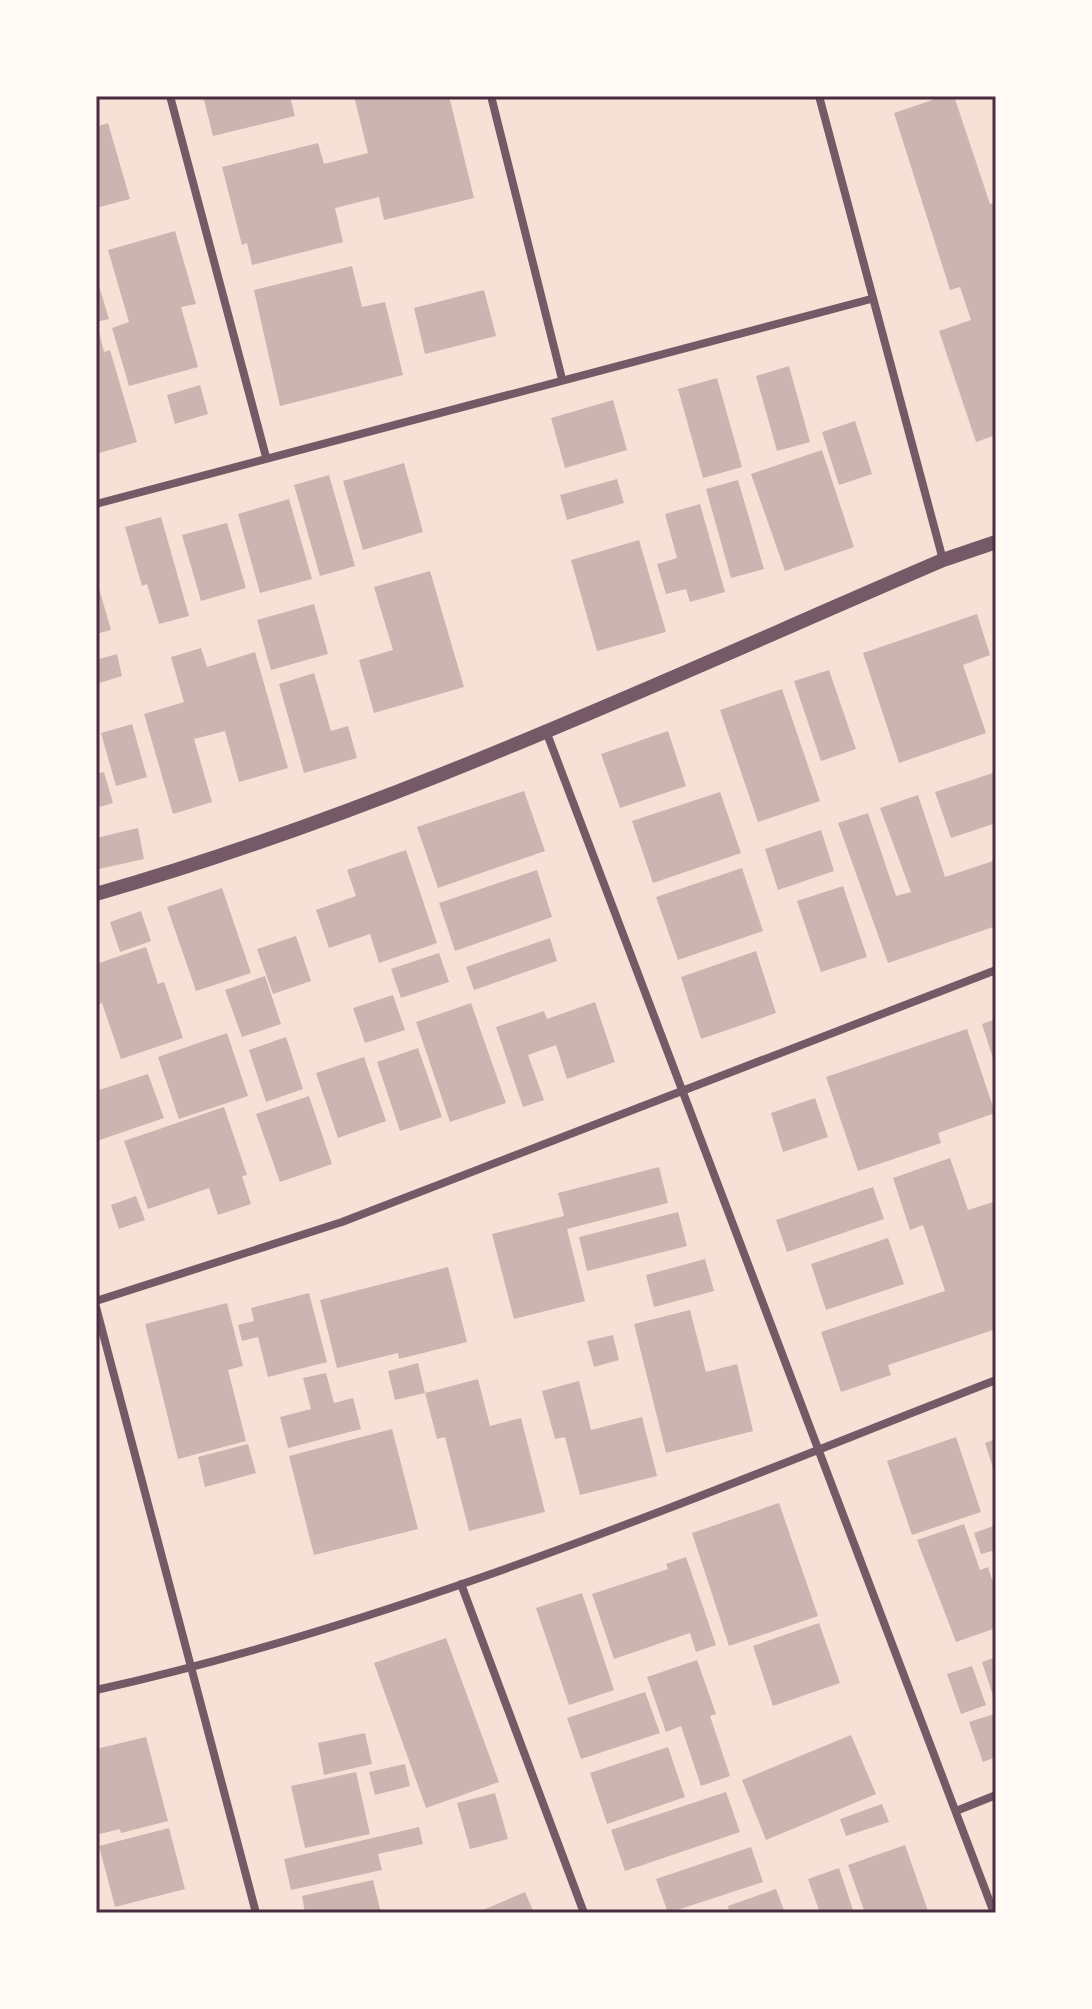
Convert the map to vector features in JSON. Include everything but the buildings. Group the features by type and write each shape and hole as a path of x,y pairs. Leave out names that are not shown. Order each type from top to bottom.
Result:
{"street":[{"path":"170,96 266,457"},
{"path":"491,96 562,379"},
{"path":"819,96 943,560"},
{"path":"96,504 871,299"},
{"path":"96,894 158,877 357,807 546,730 943,560 996,542"},
{"path":"546,730 994,1913"},
{"path":"96,1301 342,1222 996,970"},
{"path":"96,1307 256,1913"},
{"path":"96,1690 191,1669 461,1584 996,1380"},
{"path":"461,1584 584,1913"},
{"path":"956,1811 996,1795"}]}
